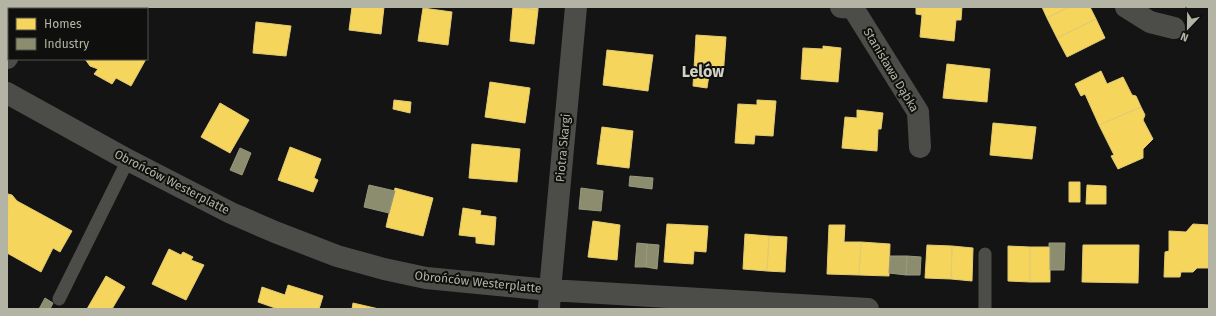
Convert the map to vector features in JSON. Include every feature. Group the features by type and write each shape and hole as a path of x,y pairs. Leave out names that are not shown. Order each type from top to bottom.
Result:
{"street":[{"name":"Piotra Skargi","path":"550,299 576,7"},
{"name":"Stanisława Dąbka","path":"842,7 853,8 918,112 920,146"},
{"path":"1126,7 1150,22 1174,28"},
{"name":"Obrońców Westerplatte","path":"7,93 128,160 231,213 337,256 384,269 426,278 550,299 868,309"}],"lane":[{"path":"58,299 128,160"},
{"path":"985,309 986,254"}],"building: Homes":[{"path":"352,7 384,7 381,34 349,30"},
{"path":"513,7 538,10 534,44 510,41"},
{"path":"513,7 538,7 538,10"},
{"path":"916,7 962,7 961,20 956,20 954,41 920,37 922,15 916,14"},
{"path":"1042,7 1069,7 1047,18"},
{"path":"1069,7 1090,7 1096,19 1057,38 1047,18"},
{"path":"423,8 452,12 448,45 418,41"},
{"path":"1096,19 1105,38 1067,57 1057,38"},
{"path":"256,22 291,26 286,56 253,53"},
{"path":"696,35 726,37 723,77 709,75 707,88 693,86"},
{"path":"823,46 841,48 838,82 801,79 803,48 823,49"},
{"path":"607,50 653,55 648,91 603,85"},
{"path":"86,60 145,60 131,86 116,78 112,84 94,74 98,69 90,66"},
{"path":"947,64 990,69 987,102 943,98"},
{"path":"1101,71 1107,84 1123,77 1132,95 1136,96 1141,107 1099,125 1085,94 1081,96 1075,84"},
{"path":"490,82 530,88 525,123 485,117"},
{"path":"394,100 411,102 410,113 393,109"},
{"path":"757,100 776,101 773,136 755,135 754,144 735,143 738,104 757,105"},
{"path":"220,103 249,120 230,153 201,137"},
{"path":"1141,107 1145,115 1143,120 1153,139 1143,149 1143,158 1118,169 1111,156 1114,155 1099,125"},
{"path":"857,110 883,113 881,129 878,129 877,151 842,148 845,117 857,118"},
{"path":"993,123 1036,127 1032,159 990,155"},
{"path":"602,127 633,131 629,168 597,164"},
{"path":"472,144 520,149 517,182 469,178"},
{"path":"290,147 321,159 314,178 318,180 313,192 278,180"},
{"path":"1069,182 1080,182 1080,202 1069,202"},
{"path":"1087,185 1106,186 1106,204 1086,204"},
{"path":"395,188 433,198 423,236 386,227"},
{"path":"8,194 12,195 17,201 72,231 60,252 53,248 41,272 7,253"},
{"path":"463,208 481,211 480,215 496,217 494,245 476,243 476,237 459,235"},
{"path":"593,221 620,225 617,260 588,257"},
{"path":"667,224 708,226 706,252 694,251 693,264 664,262"},
{"path":"1193,224 1209,225 1209,268 1197,268 1193,272 1181,272 1180,277 1164,277 1165,252 1169,251 1169,231 1186,232"},
{"path":"829,225 845,225 844,242 861,242 859,275 827,274"},
{"path":"745,234 769,236 767,271 743,269"},
{"path":"769,236 787,237 785,272 767,271"},
{"path":"861,242 890,244 889,276 859,275"},
{"path":"927,245 952,246 951,279 925,278"},
{"path":"1083,245 1139,245 1138,283 1082,282"},
{"path":"952,246 973,248 972,281 951,279"},
{"path":"1008,246 1030,247 1030,282 1008,281"},
{"path":"1030,247 1050,247 1050,282 1030,282"},
{"path":"169,249 181,255 183,252 193,257 191,260 204,265 186,300 152,284"},
{"path":"106,276 125,287 112,309 87,309"},
{"path":"288,285 323,296 319,309 278,309 258,302 262,287 285,295"},
{"path":"353,303 379,309 352,309"}],"building: Industry":[{"path":"240,148 251,153 242,175 230,170"},
{"path":"630,176 653,178 652,189 629,186"},
{"path":"369,185 395,191 389,213 364,207"},
{"path":"581,188 603,191 601,211 579,209"},
{"path":"637,243 647,244 646,267 635,267"},
{"path":"1049,243 1065,243 1064,270 1050,270"},
{"path":"647,244 659,245 657,269 646,267"},
{"path":"890,256 907,256 906,275 889,273"},
{"path":"907,256 921,257 920,275 906,275"},
{"path":"45,298 53,303 50,309 39,309"}],"district":[{"name":"Lelów","path":"703,71"}]}
